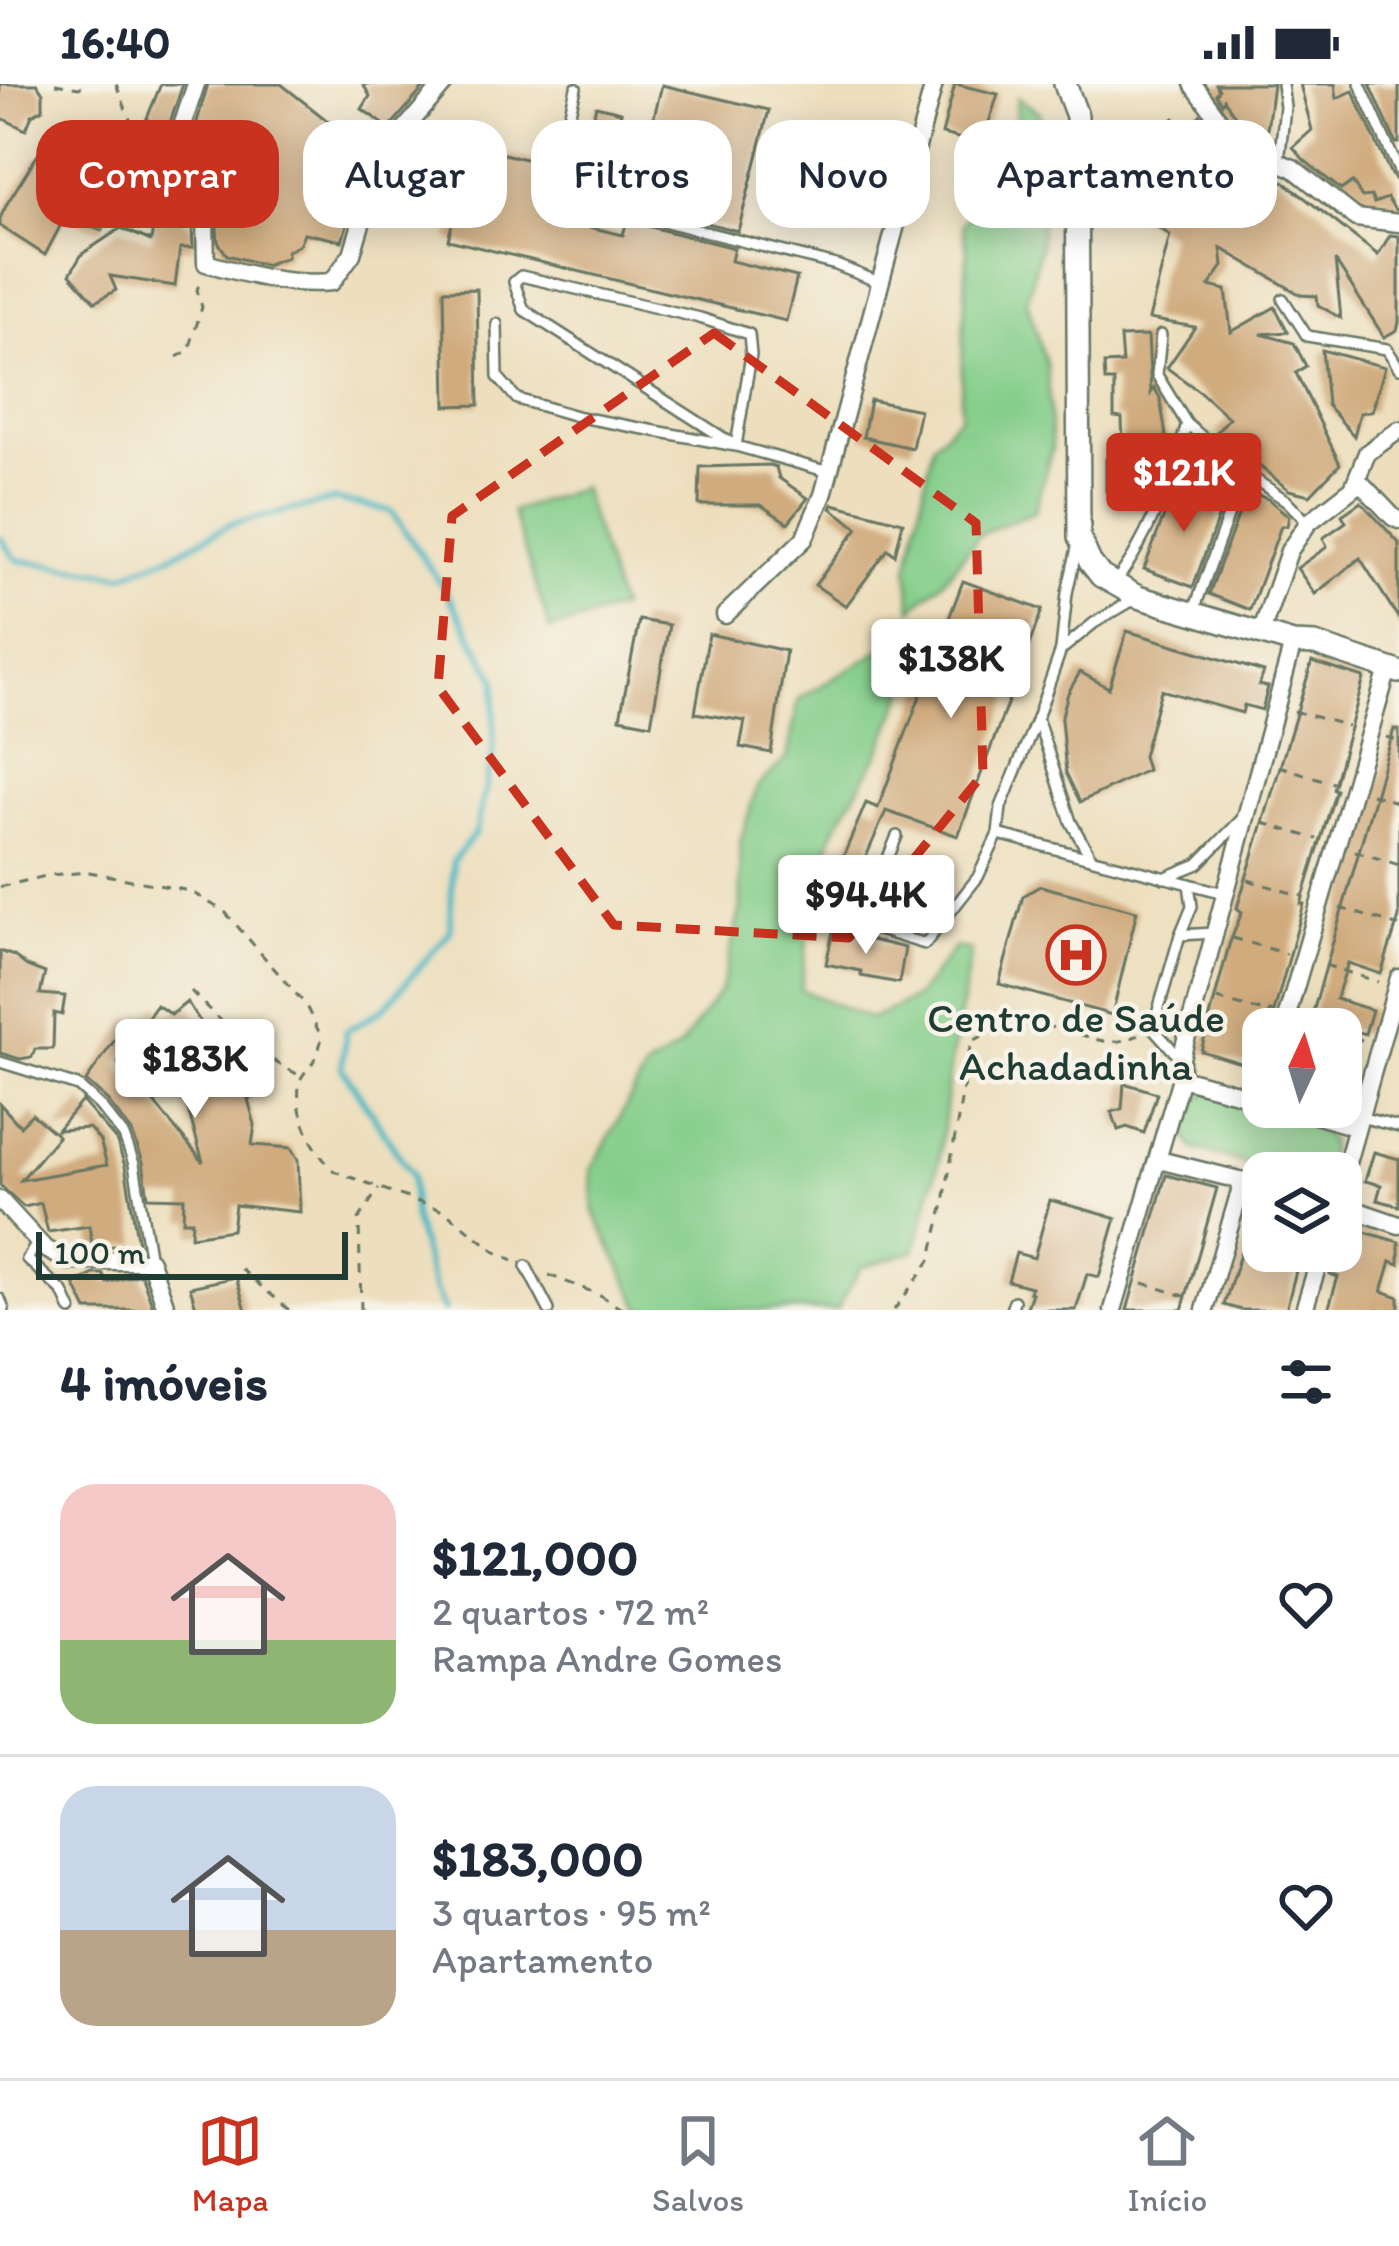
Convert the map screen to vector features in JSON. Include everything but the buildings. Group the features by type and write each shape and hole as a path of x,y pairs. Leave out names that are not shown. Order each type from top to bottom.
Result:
{"street":[{"path":"196,84 183,123 181,159 205,220 206,263 268,280 308,284 332,282 352,254 375,177 397,138 444,84"},
{"path":"724,615 804,538 829,472 934,84"},
{"path":"1065,84 1077,116 1079,537 1090,562 1101,576 1138,598 1293,643 1315,644 1394,670 1370,733 1289,1008"},
{"path":"1193,84 1238,146 1292,168 1356,218 1399,223"},
{"path":"1261,633 1288,551 1308,524 1353,488 1367,453 1399,430"},
{"path":"1358,480 1399,520"},
{"path":"1113,1310 1159,1160 1224,893 1293,643"},
{"path":"1362,1108 1399,978"},
{"path":"1181,1068 1242,1091"},
{"path":"1159,1160 1242,1180"},
{"path":"1206,1307 1242,1183"},
{"path":"0,1200 44,1248 68,1261 150,1261 167,1310"},
{"path":"1362,1212 1399,1225"},
{"path":"1304,1310 1316,1272"}],"lane":[{"path":"1279,162 1285,106 1282,84"},
{"path":"1360,84 1399,171"},
{"path":"576,88 556,170 560,195 836,265 881,283"},
{"path":"521,276 749,334 752,355 736,446 524,310 514,282 521,276"},
{"path":"1283,299 1306,336 1388,349 1399,368"},
{"path":"497,324 498,377 517,399 580,417 736,446 829,472"},
{"path":"1161,334 1157,375 1187,424 1244,472 1287,500 1308,524"},
{"path":"1113,584 1127,567 1175,465 1187,424"},
{"path":"1192,614 1244,472"},
{"path":"897,836 872,897 872,928 925,944 978,877 998,834 1001,807 1061,650 1079,537"},
{"path":"1061,650 1094,623 1138,598"},
{"path":"1037,718 1071,823 1091,859"},
{"path":"1164,878 1198,864 1244,817"},
{"path":"998,834 1224,893"},
{"path":"1181,1068 1154,1028 1192,906 1189,884"},
{"path":"1180,935 1214,933"},
{"path":"0,1062 78,1086 124,1136 134,1163 150,1261"},
{"path":"1362,1122 1399,1127"},
{"path":"38,1242 27,1258 63,1292 70,1310"},
{"path":"526,1266 549,1310"},
{"path":"0,1299 4,1310"}],"path":[{"path":"55,84 79,88 86,84"},
{"path":"116,84 130,120"},
{"path":"177,357 189,350 202,307 197,290 206,263"},
{"path":"1275,705 1399,741"},
{"path":"1260,760 1399,803"},
{"path":"0,887 89,872 190,892 225,912 305,1004 322,1038 314,1061 301,1076 298,1099 322,1160 334,1171 446,1212 496,1252 600,1294 623,1310"},
{"path":"191,992 223,1026 301,1076"},
{"path":"1198,994 1242,1009"},
{"path":"895,1310 930,1261 944,1208 970,1041 1010,1026 1056,1028 1117,1044 1154,1028"},
{"path":"361,1310 358,1219 379,1188"},
{"path":"1224,1244 1242,1249"},
{"path":"241,1269 289,1310"},
{"path":"1124,1277 1206,1307"}],"highlighted area":[{"path":"714,333 976,523 983,774 849,938 614,925 438,687 452,516"}],"green space":[{"path":"1017,97 1039,112 1041,120 1015,120"},
{"path":"963,228 1041,228 1027,301 1047,367 1052,449 1034,512 980,534 943,581 912,609 908,569 933,444 960,416 967,250"},
{"path":"582,488 620,608 550,630 512,511"},
{"path":"900,639 916,650 904,694 879,753 834,830 813,892 801,990 871,1019 916,997 955,947 971,951 939,1161 915,1251 861,1267 837,1310 642,1310 594,1212 591,1170 646,1069 679,1048 721,990 741,907 740,842 757,787 787,758 799,699"},
{"path":"1209,1092 1242,1101 1242,1128 1319,1128 1330,1141 1328,1152 1242,1152 1242,1163 1193,1148 1185,1123 1194,1103"}],"waterway":[{"path":"0,538 17,560 123,575 231,524 335,500 391,511 445,590 496,679 493,754 476,832 453,861 450,932 383,1009 346,1031 342,1068 412,1175 413,1216 444,1310"}],"place":[{"name":"Centro de Saúde Achadadinha","path":"1076,955"}]}
